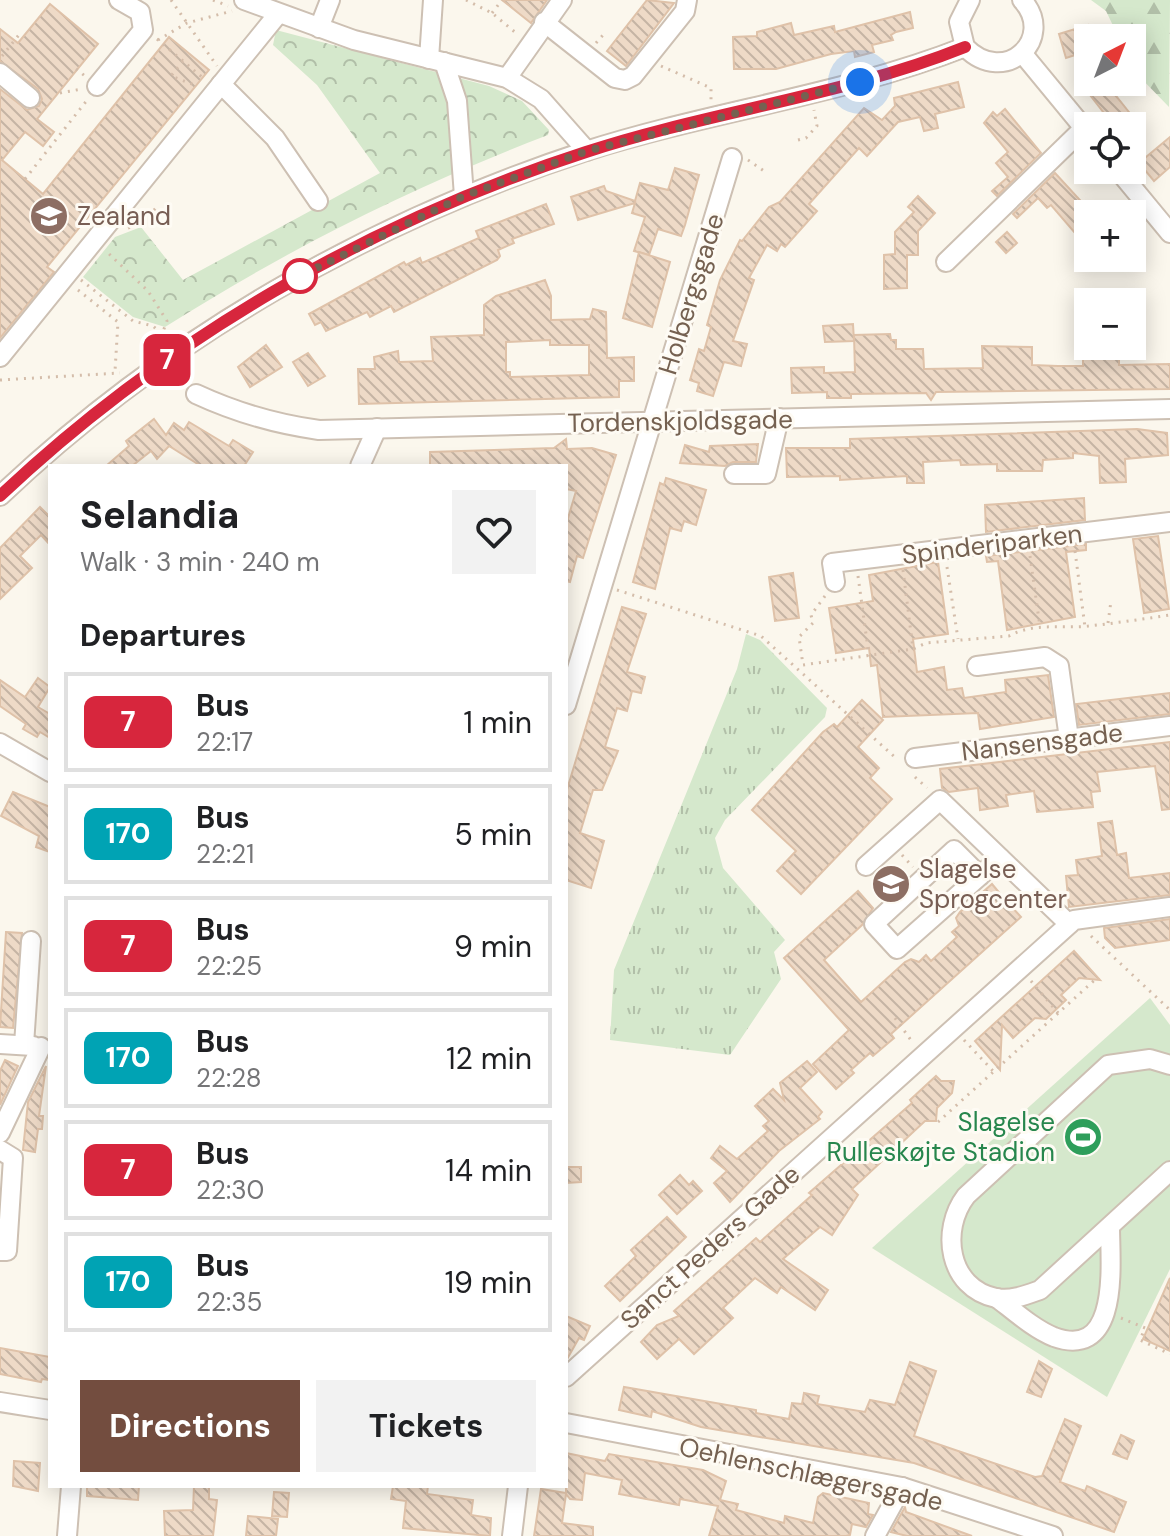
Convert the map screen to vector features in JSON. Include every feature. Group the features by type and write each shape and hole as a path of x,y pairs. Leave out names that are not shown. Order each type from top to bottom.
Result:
{"street":[{"path":"97,86 151,35 140,12 119,0"},
{"path":"319,28 330,0"},
{"path":"433,0 436,60 457,101 464,196"},
{"path":"507,78 562,0"},
{"path":"544,22 615,78 625,80 633,76 685,11 687,0"},
{"path":"970,0 959,22 965,47 986,62 999,64 1022,53 1033,30 1033,18 1022,0"},
{"path":"240,5 507,78 541,99 587,151"},
{"path":"0,357 278,14"},
{"path":"0,496 138,380 237,313 296,278 464,196 587,151 908,70 965,47"},
{"path":"1022,53 1074,116"},
{"path":"0,73 30,98"},
{"path":"221,84 275,138 318,201"},
{"path":"946,262 1074,142"},
{"name":"Holbergsgade","path":"568,698 732,158"},
{"path":"1131,184 1166,221"},
{"name":"Tordenskjoldsgade","path":"196,394 236,412 280,425 319,430 1170,409"},
{"path":"734,474 766,474 779,418"},
{"path":"361,464 377,428"},
{"name":"Spinderiparken","path":"856,561 1170,522"},
{"path":"835,582 832,563 856,561"},
{"path":"977,666 1045,657 1059,666 1069,739"},
{"name":"Nansensgade","path":"910,766 1069,739 1170,726"},
{"path":"0,743 48,771"},
{"path":"866,866 940,800 1071,922 1170,907"},
{"path":"980,876 954,850 874,924 897,949 980,876 1000,858"},
{"name":"Sanct Peders Gade","path":"568,1375 1071,922"},
{"path":"0,1133 38,1046 31,941"},
{"path":"0,1044 38,1046"},
{"path":"1110,1227 1107,1312 1090,1334 1069,1339 1046,1333 997,1298 977,1290 960,1272 951,1253 949,1231 953,1212 966,1196 1108,1065 1150,1059 1170,1065"},
{"path":"0,1150 13,1158 7,1251 0,1251"},
{"path":"997,1298 1019,1298 1040,1290 1170,1171"},
{"path":"0,1402 48,1410"},
{"name":"Oehlenschlægersgade","path":"568,1423 902,1487 1053,1536"},
{"path":"875,1536 902,1487"},
{"path":"67,1536 71,1488"},
{"path":"512,1536 518,1488"}],"path":[{"path":"171,0 221,84"},
{"path":"466,0 492,13 530,42"},
{"path":"492,13 502,0"},
{"path":"151,35 240,5"},
{"path":"0,58 22,31"},
{"path":"151,35 183,61 221,84"},
{"path":"646,59 711,88 712,117"},
{"path":"183,61 171,76 204,89 221,84"},
{"path":"60,93 97,86"},
{"path":"25,179 97,86"},
{"path":"798,140 806,138 817,126 812,94"},
{"path":"732,158 745,157 767,173"},
{"path":"67,275 133,321 153,326 162,334 167,321 148,291 94,241"},
{"path":"67,275 118,322 115,371"},
{"path":"0,380 115,371 138,380"},
{"path":"1072,534 1085,627"},
{"path":"1027,540 1040,627"},
{"path":"945,550 958,639"},
{"path":"901,555 913,649"},
{"path":"856,561 869,656"},
{"path":"803,665 799,637 813,623 811,615 835,582"},
{"path":"602,585 761,636 910,766 940,800"},
{"path":"1108,623 1111,601"},
{"path":"795,666 913,649 926,643 974,637 993,638 1040,627 1066,624 1085,627 1170,615"},
{"path":"969,631 974,637"},
{"path":"892,843 923,879"},
{"path":"1071,922 1170,1010"},
{"path":"1020,968 1059,1014"},
{"path":"938,1122 1098,977"},
{"path":"895,1018 923,1055"},
{"path":"953,1029 994,1072"},
{"path":"1107,1312 1145,1328 1140,1340 1170,1354"}],"green space":[{"path":"1091,0 1170,0 1169,107 1146,83 1146,24 1112,24 1106,11"},
{"path":"276,30 489,86 522,101 549,130 548,135 352,221 165,327 133,317 83,277 115,237 141,227 183,280 380,173 317,85 273,45"},
{"path":"746,634 760,640 827,708 825,717 725,820 715,838 723,868 785,940 774,952 781,979 730,1055 610,1040 614,970 737,669"},
{"name":"Slagelse Rulleskøjte Stadion","path":"1150,998 1170,1025 1170,1269 1107,1397 872,1248"}],"building":[{"path":"502,0 547,0 531,23"},
{"path":"647,0 674,3 626,66 607,51"},
{"path":"50,4 98,44 37,119 54,132 43,146 25,132 2,160 43,194 169,37 209,70 47,267 54,272 0,338 0,89 27,110 39,106 42,99 38,89 0,61 0,29 18,43"},
{"path":"910,12 913,28 891,35 893,40 872,45 874,52 855,57 854,51 831,54 776,69 734,69 733,37 757,36 757,32 791,23 794,35 834,26 835,32"},
{"path":"1074,29 1074,55 1066,58 1059,34"},
{"path":"958,82 964,107 935,114 938,128 924,131 920,117 898,122 867,156 859,148 809,204 817,211 785,247 781,244 777,251 767,245 749,278 754,280 733,341 747,344 741,366 724,362 713,396 697,391 699,383 690,380 699,349 704,351 711,327 707,325 720,280 740,240 769,207 780,202 864,108 882,120 895,106 894,98"},
{"path":"1091,96 1116,96 1129,112 1103,112"},
{"path":"1005,109 1041,153 997,196 992,191 1008,177 996,163 1008,152 984,123 993,112 997,116"},
{"path":"1170,137 1170,167 1154,181 1146,171 1146,157"},
{"path":"675,168 699,175 685,225 681,236 658,229 649,255 634,251 645,217 632,213 635,203 578,220 571,197 604,186 606,191 635,201 640,183 668,190"},
{"path":"1055,173 1080,200 1074,200 1074,232 1051,205 1047,208 1038,198 1017,218 1013,214"},
{"path":"918,196 935,213 918,231 918,255 907,255 907,288 884,289 884,255 895,254 895,232 914,212 908,207"},
{"path":"546,204 554,224 512,239 514,243 498,250 500,256 497,260 394,312 391,306 370,317 367,312 326,331 321,322 315,325 309,314 404,262 406,265 420,258 422,263 479,238 476,231"},
{"path":"1007,232 1017,243 1006,253 996,242"},
{"path":"639,252 670,262 652,327 623,318"},
{"path":"545,280 551,296 551,320 590,319 593,309 606,312 607,358 634,357 634,381 619,381 619,397 359,404 358,369 375,369 374,357 398,351 399,362 433,361 431,337 484,335 484,305 496,296","holes":["550,340 550,345 589,345 589,375 510,377 510,372 506,372 506,342"]},
{"path":"853,324 854,341 825,342 823,326"},
{"path":"890,334 891,340 896,340 896,349 923,349 924,369 983,368 982,346 1032,347 1032,365 1083,366 1083,360 1119,360 1119,365 1170,364 1170,389 936,392 931,400 926,393 851,394 851,398 827,398 827,392 792,393 791,368 824,367 824,373 855,372 854,335"},
{"path":"266,345 282,367 250,387 238,367"},
{"path":"308,353 325,376 308,386 293,362"},
{"path":"154,419 166,435 174,423 184,430 189,422 229,446 233,440 253,452 245,464 198,464 169,446 157,459 151,451 135,464 108,464 129,446 126,441"},
{"path":"1137,429 1167,433 1168,455 1125,459 1126,482 1100,483 1099,456 1073,453 1073,458 1043,460 1042,471 997,471 997,464 961,465 960,460 923,462 924,483 907,483 907,476 840,480 840,476 787,477 786,448 850,448 850,439"},
{"path":"566,439 567,449 592,448 616,455 583,558 577,556 570,582 568,518 576,491 568,489 568,464 430,464 430,452 554,448"},
{"path":"758,444 756,462 733,462 725,466 680,463 685,445 709,452 710,446"},
{"path":"666,478 706,490 696,525 684,521 681,531 670,528 655,589 633,582 660,483 664,485"},
{"path":"1084,498 1085,520 986,532 985,505"},
{"path":"40,507 48,515 48,543 41,535 20,556 32,568 0,599 0,548"},
{"path":"1158,536 1169,609 1144,613 1133,539"},
{"path":"1086,544 1086,550 1066,552 1075,617 1007,630 998,561 987,562 986,556"},
{"path":"938,562 948,634 913,639 917,672 944,667 947,690 962,688 964,698 1006,692 1005,680 1048,675 1054,717 980,729 978,713 883,717 877,665 871,666 869,648 836,653 829,608 873,601 869,575"},
{"path":"793,573 799,618 775,621 769,577"},
{"path":"622,607 646,614 627,672 645,677 641,693 632,691 627,711 617,708 605,747 618,751 602,790 593,790 580,833 604,841 591,888 568,881 568,786"},
{"path":"38,678 48,686 38,707 48,713 48,737 40,732 37,737 23,729 26,724 0,706 0,680 25,697"},
{"path":"1170,693 1170,714 1079,725 1076,704"},
{"path":"862,700 883,720 858,747 879,768 870,778 892,799 801,894 777,871 796,851 752,810 823,732 834,724 837,727"},
{"path":"1170,742 1170,809 1162,810 1155,766 1097,772 1100,791 1091,792 1093,807 1037,812 1034,791 1006,795 1008,806 980,810 978,788 949,792 942,788 940,769"},
{"path":"13,792 48,806 48,851 36,847 39,836 1,816"},
{"path":"1112,821 1117,855 1126,853 1129,878 1170,873 1170,895 1069,907 1066,876 1078,875 1076,860 1102,856 1098,823"},
{"path":"992,884 1002,896 1014,900 1009,904 1021,917 891,1034 894,1038 851,1070 854,1073 836,1089 813,1064 849,1030 784,958 858,891 873,908 862,925 824,960 861,1002 905,962 911,959 919,962 926,955 931,961 957,937 952,932 959,926 956,918 960,912"},
{"path":"1170,919 1170,940 1115,948 1105,938 1104,928"},
{"path":"6,932 22,933 13,1028 0,1027"},
{"path":"1074,951 1100,980 1079,978 1061,995 1066,1000 1046,1019 1035,1018 1013,1038 1002,1025 1000,1070 975,1041"},
{"path":"5,1060 18,1066 0,1105 0,1071"},
{"path":"807,1061 817,1072 800,1088 822,1112 818,1117 820,1119 779,1151 730,1202 714,1183 727,1171 711,1158 720,1146 737,1159 768,1131 763,1126 769,1121 755,1106 773,1089 784,1100 780,1083"},
{"path":"46,1066 39,1116 43,1116 42,1129 38,1129 35,1152 23,1150 28,1102"},
{"path":"936,1076 941,1081 954,1081 952,1093 937,1108 936,1121 925,1121 852,1189 858,1195 832,1235 820,1227 783,1259 828,1290 815,1310 781,1287 777,1293 755,1278 723,1308 733,1318 694,1354 679,1339 657,1359 641,1342 657,1325 679,1316 674,1311 756,1238 760,1242 812,1195 809,1193 912,1103 910,1100"},
{"path":"568,1167 581,1167 581,1182 568,1183"},
{"path":"680,1175 689,1185 693,1181 702,1191 677,1214 659,1195"},
{"path":"667,1217 686,1237 620,1301 605,1286 636,1256 631,1250"},
{"path":"1170,1278 1170,1351 1143,1339"},
{"path":"568,1317 590,1326 584,1340 579,1338 568,1357"},
{"path":"0,1348 48,1357 48,1380 42,1379 41,1382 0,1374"},
{"path":"1039,1361 1052,1369 1041,1397 1027,1392"},
{"path":"910,1362 936,1371 914,1436 1035,1477 1042,1476 1065,1419 1081,1426 1060,1482 1085,1491 1087,1486 1126,1502 1114,1532 914,1463 701,1427 652,1411 651,1417 619,1410 624,1387 756,1410 756,1413 789,1419 792,1403 802,1404 804,1393 819,1396 817,1404 865,1412 870,1400 895,1405"},
{"path":"1121,1435 1134,1441 1127,1459 1113,1454"},
{"path":"568,1453 605,1461 609,1454 703,1470 726,1481 720,1500 738,1504 736,1510 784,1523 785,1516 813,1523 818,1497 823,1493 869,1503 868,1514 873,1515 866,1527 852,1524 850,1535 846,1536 709,1536 718,1506 680,1499 679,1505 619,1494 622,1480 585,1473 582,1500 570,1499 566,1494 562,1523 593,1527 593,1536 534,1536 541,1489 566,1493"},
{"path":"14,1461 40,1463 38,1491 13,1486"},
{"path":"87,1488 139,1488 138,1500 87,1496"},
{"path":"194,1488 209,1488 209,1499 217,1500 213,1536 165,1536 164,1511 193,1510"},
{"path":"393,1488 428,1488 427,1494 473,1500 471,1515 491,1518 490,1536 403,1528 406,1501 391,1499"},
{"path":"274,1492 289,1493 287,1517 272,1516"},
{"path":"905,1507 906,1512 972,1536 907,1536 891,1532"},
{"path":"248,1516 278,1519 276,1536 246,1536"}],"bus line":[{"name":"7","path":"0,496 138,380 237,313 296,278 422,214 587,151 908,70 965,47"}],"place":[{"name":"Zealand","path":"49,216"},
{"name":"Slagelse Sprogcenter","path":"891,884"},
{"name":"Slagelse Rulleskøjte Stadion","path":"1083,1137"}],"route":[{"path":"300,276 296,278 422,214 587,151 860,82"}]}
